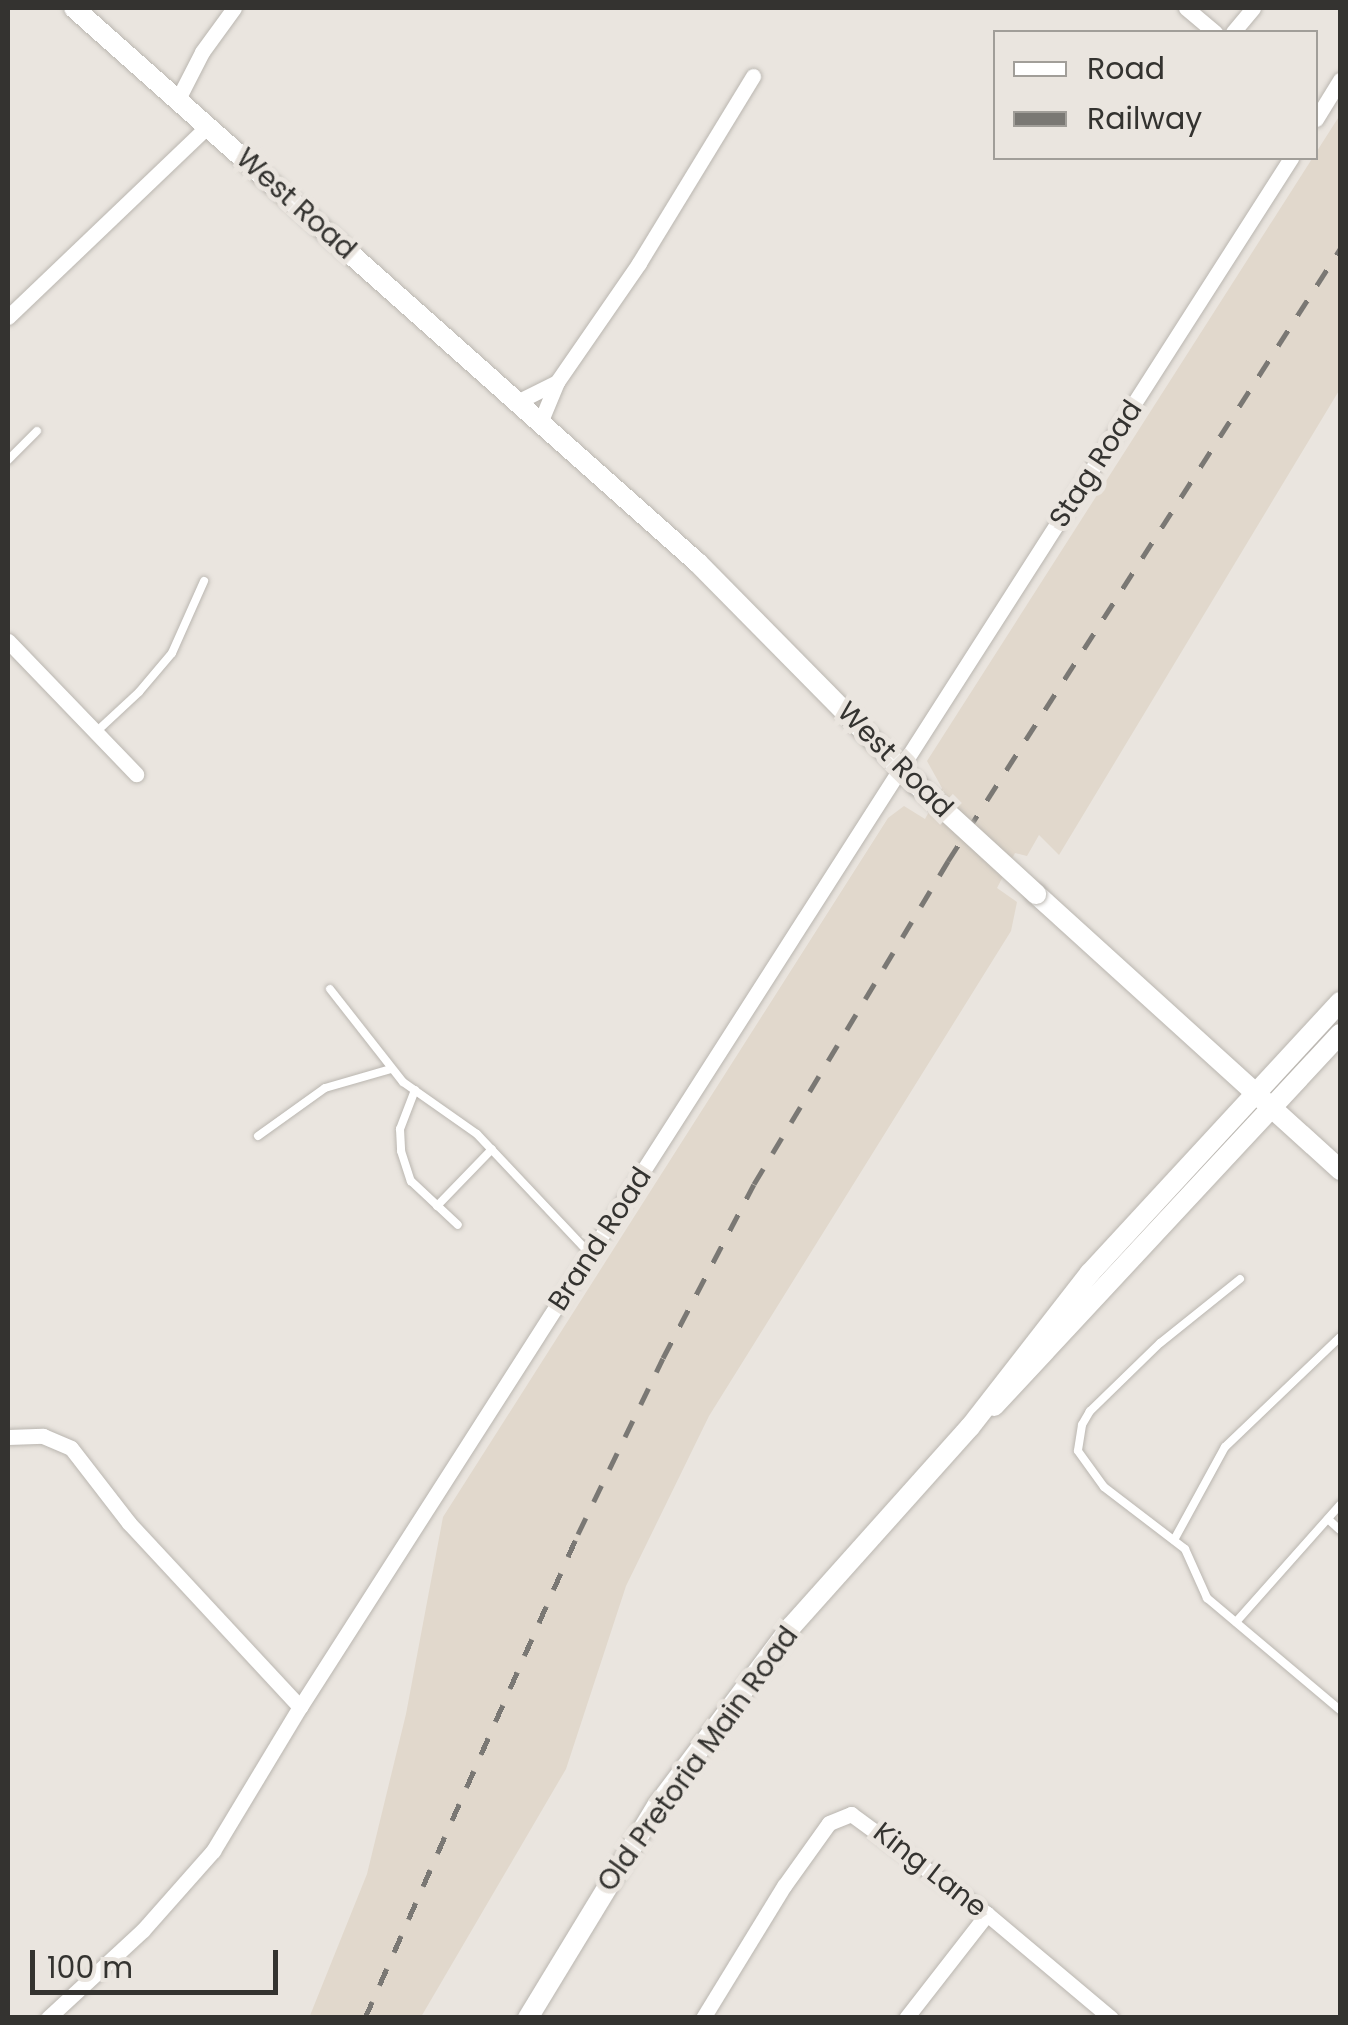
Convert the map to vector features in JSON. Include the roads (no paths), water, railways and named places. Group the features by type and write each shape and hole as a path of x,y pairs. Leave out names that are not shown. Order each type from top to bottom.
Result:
{"main road":[{"name":"West Road","path":"74,8 698,563 908,777 1340,1170"},
{"name":"Old Pretoria Main Road","path":"528,2018 642,1829 719,1720 791,1628 970,1426 1090,1273 1340,1002"},
{"name":"Old Pretoria Main Road","path":"970,1426 1012,1392 1340,1034"}],"street":[{"path":"178,99 202,52 234,8"},
{"path":"1186,8 1212,30"},
{"path":"1235,30 1253,8"},
{"path":"540,423 557,382 639,263 754,76"},
{"path":"1318,116 1340,80"},
{"path":"8,317 208,126"},
{"name":"Stag Road","path":"908,777 1290,160"},
{"path":"517,402 557,382"},
{"path":"8,641 136,774"},
{"name":"Brand Road","path":"48,2018 180,1892 213,1851 300,1707 590,1254 908,777"},
{"path":"8,1437 43,1436 71,1448 129,1523 300,1707"},
{"name":"King Lane","path":"704,2018 784,1886 839,1816 862,1818 987,1914 1111,2018"},
{"path":"906,2018 987,1914"}],"lane":[{"path":"8,460 37,431"},
{"path":"96,732 140,692 172,653 204,582"},
{"path":"330,989 391,1070 492,1149 590,1254"},
{"path":"258,1136 325,1088 391,1070"},
{"path":"415,1090 400,1129 411,1180 458,1224"},
{"path":"437,1206 492,1149"},
{"path":"1240,1279 1160,1342 1090,1411 1078,1442 1081,1458 1104,1486 1174,1540 1194,1564 1208,1598 1340,1710"},
{"path":"1174,1540 1225,1446 1340,1337"},
{"path":"1236,1622 1340,1505"},
{"path":"1328,1518 1340,1530"}],"railway":[{"path":"365,2018 578,1534 663,1358 754,1184 948,861 1340,249"}]}
